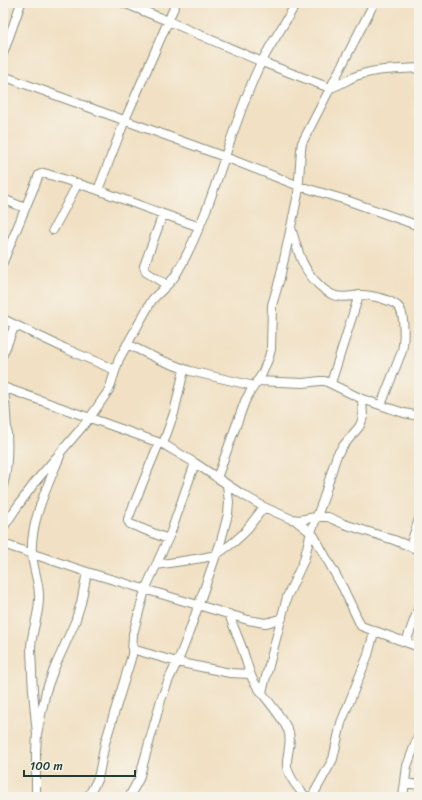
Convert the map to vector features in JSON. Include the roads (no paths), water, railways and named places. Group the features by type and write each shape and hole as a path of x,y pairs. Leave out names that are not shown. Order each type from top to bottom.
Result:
{"street":[{"path":"3,54 21,3"},
{"path":"124,3 262,62 330,88 368,72 419,68"},
{"path":"98,190 125,120 176,3"},
{"path":"3,528 36,481 89,419 109,390 112,384 118,359 152,300 174,277 192,245 200,227 257,70 296,3"},
{"path":"217,478 245,401 262,374 271,350 272,305 280,278 298,194 302,143 374,3"},
{"path":"3,76 225,157 299,186 346,200 419,226"},
{"path":"3,262 25,208 41,174 47,173 78,183 200,227"},
{"path":"53,230 78,183"},
{"path":"3,199 25,208"},
{"path":"163,214 144,266 146,272 167,285"},
{"path":"291,227 304,267 310,277 330,294 338,297 371,295 397,305 400,308 403,314 404,342 402,351 381,405"},
{"path":"331,383 359,296"},
{"path":"3,318 64,348 115,370"},
{"path":"3,354 15,325"},
{"path":"127,344 184,370 256,384 325,381 362,398 404,413 419,416"},
{"path":"168,539 130,524 128,519 174,413 184,370"},
{"path":"3,486 6,467 3,387 161,444 195,463 227,485 264,507 291,520 316,517 332,519 419,550"},
{"path":"262,692 290,588 304,560 311,532 337,455 361,423 363,416 362,398"},
{"path":"37,734 34,711 31,648 40,598 32,554 33,540 40,507 46,489 64,448"},
{"path":"88,797 99,774 105,744 132,655 132,634 145,590 168,539 195,463"},
{"path":"129,797 139,778 161,700 187,638 221,541 228,514 227,485"},
{"path":"156,565 216,555 234,542 264,507"},
{"path":"410,546 419,519"},
{"path":"295,520 314,536 352,605 359,624 363,628 419,647"},
{"path":"3,544 145,590 248,620 265,623 282,618"},
{"path":"36,797 37,734 46,691 75,622 81,603 87,572"},
{"path":"406,642 419,607"},
{"path":"229,614 254,682 281,718 288,731 290,738 287,765 289,773 292,780 306,797"},
{"path":"312,797 333,759 341,723 368,655 374,632"},
{"path":"132,649 177,662 230,673 250,674"},
{"path":"403,797 407,766 419,734"},
{"path":"405,782 419,785"}]}
